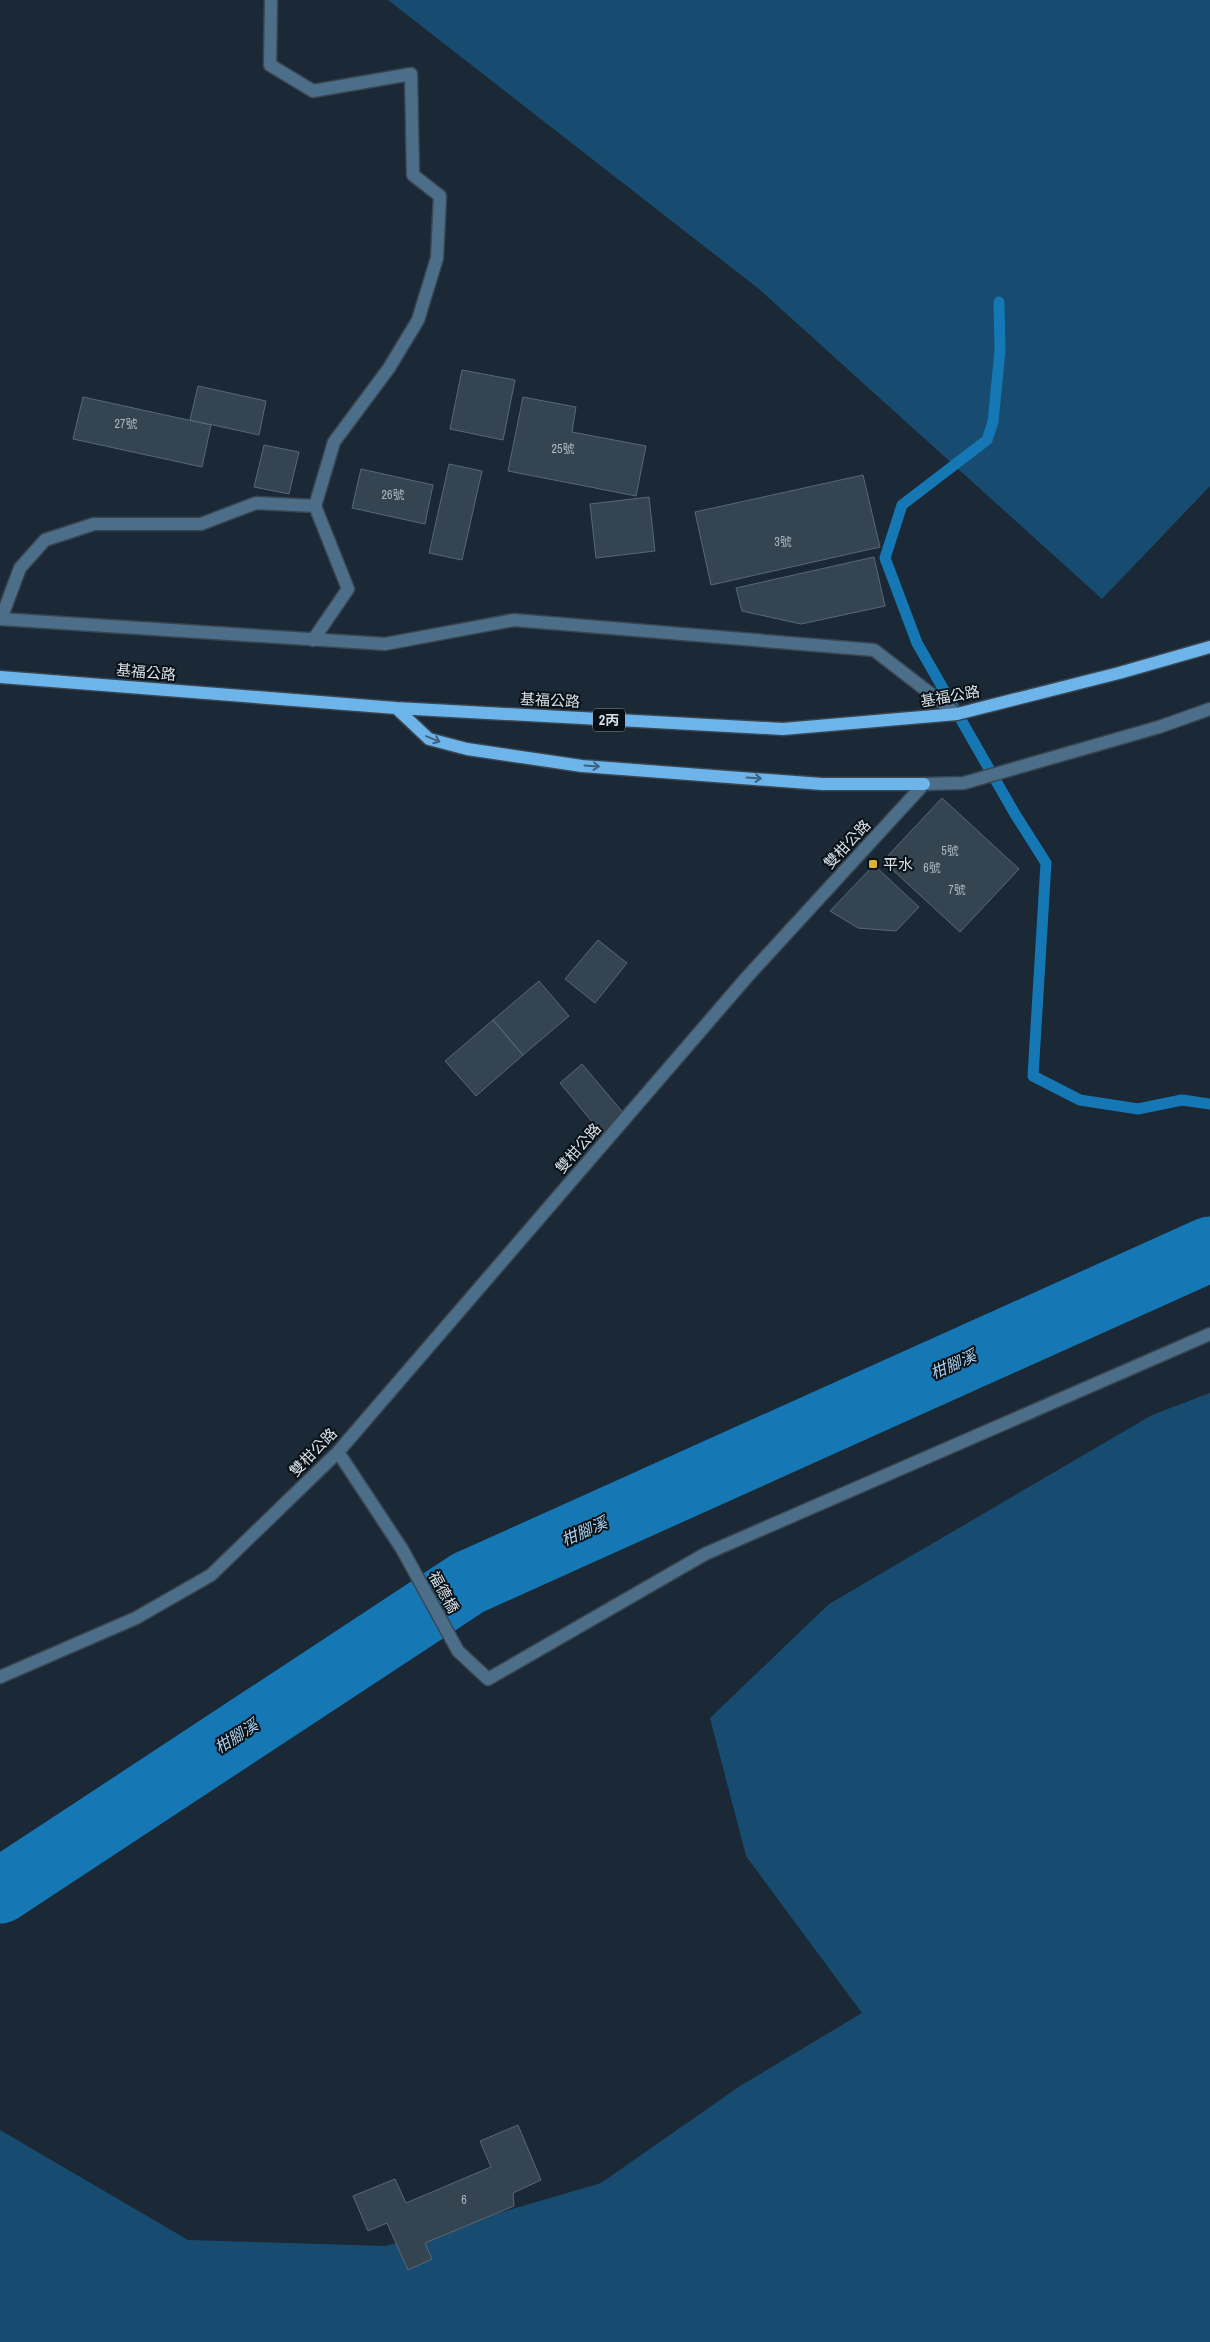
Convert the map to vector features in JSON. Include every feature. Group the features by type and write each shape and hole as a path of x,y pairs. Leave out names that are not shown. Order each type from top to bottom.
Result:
{"main road":[{"name":"基福公路","path":"0,677 396,708 783,729 957,714 1118,673 1210,647"},
{"path":"396,708 429,739 467,748 582,766 822,784 924,784"}],"street":[{"path":"271,0 270,64 313,91 411,74 413,176 440,196 437,258 418,320 389,368 334,442 315,506 348,588 313,640"},
{"path":"315,506 256,503 201,524 94,524 45,540 20,568 0,619 385,644 514,620 874,650 957,714"},
{"path":"924,784 964,783 1159,727 1210,709"},
{"name":"雙柑公路","path":"0,1677 136,1618 211,1575 338,1452 747,977 924,784"},
{"name":"福德橋","path":"338,1452 402,1549 458,1651 488,1679 705,1554 1210,1334"}],"shaded area":[{"path":"388,0 1210,0 1210,486 1102,599 759,289"},
{"path":"1210,1393 1210,2342 0,2342 0,2130 188,2240 386,2246 601,2183 740,2086 862,2013 746,1856 710,1718 829,1604 1152,1415"}],"building":[{"path":"462,370 515,380 503,440 450,429"},
{"path":"198,386 266,401 259,435 190,420"},
{"path":"83,397 211,425 202,467 73,439"},
{"path":"523,397 576,407 572,432 646,446 636,496 508,471"},
{"path":"264,445 299,452 289,494 254,487"},
{"path":"449,464 482,471 462,560 429,553"},
{"path":"361,469 433,485 425,524 352,508"},
{"path":"863,475 880,547 711,585 695,512"},
{"path":"649,497 655,551 596,558 590,504"},
{"path":"874,557 885,606 801,624 742,611 736,588"},
{"path":"942,798 1019,869 960,932 883,861"},
{"path":"874,865 919,907 896,931 858,928 830,911"},
{"path":"598,940 627,963 595,1003 565,979"},
{"path":"539,981 569,1016 523,1055 493,1020"},
{"path":"493,1020 523,1055 476,1096 445,1061"},
{"path":"582,1064 626,1116 603,1135 560,1083"},
{"path":"518,2125 541,2180 513,2193 514,2206 425,2243 432,2259 408,2270 387,2223 368,2231 353,2196 395,2179 406,2203 491,2167 480,2141"}],"waterway":[{"path":"999,302 1000,351 993,422 987,440 902,505 885,558 917,643 1015,814 1046,863 1033,1076 1080,1100 1138,1109 1182,1100 1210,1104"},
{"name":"柑腳溪","path":"0,1891 468,1583 1210,1249"}],"place":[{"name":"平水","path":"873,864"}]}
